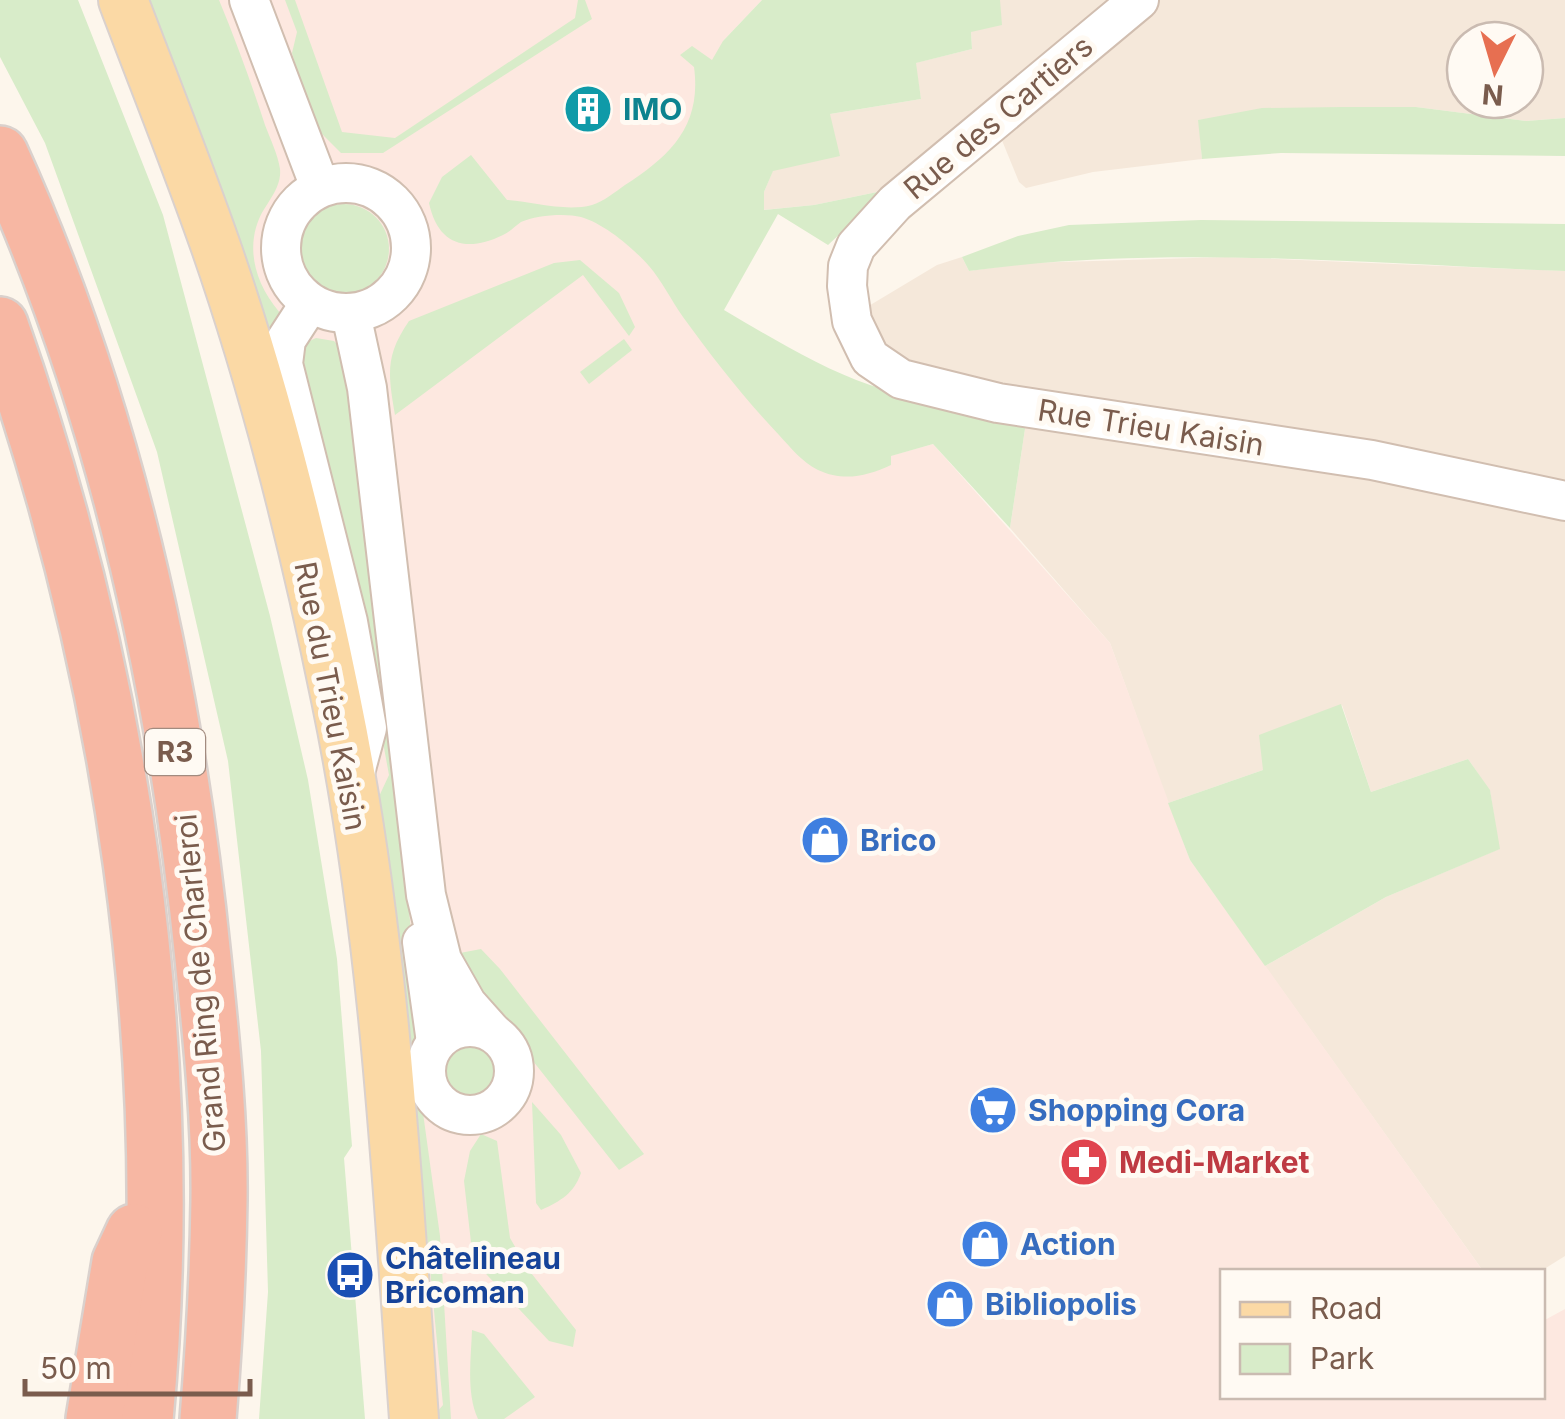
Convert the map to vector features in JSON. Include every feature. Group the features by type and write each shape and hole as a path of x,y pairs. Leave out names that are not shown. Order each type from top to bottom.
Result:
{"highway":[{"name":"Grand Ring de Charleroi","path":"0,154 39,239 95,402 163,678 192,850 208,1013 219,1196 213,1404"},
{"name":"Grand Ring de Charleroi","path":"0,325 74,560 102,690 128,850 148,1019 154,1192 145,1419"},
{"path":"94,1419 120,1262 154,1192"},
{"path":"110,1419 120,1356 120,1262"}],"main road":[{"name":"Rue du Trieu Kaisin","path":"96,0 193,262 228,375 303,673 346,923 363,1074 387,1419"},
{"name":"Rue du Trieu Kaisin","path":"123,0 217,249 275,443 332,682 371,922 390,1086 414,1419"}],"street":[{"path":"248,0 320,187"},
{"name":"Rue des Cartiers","path":"862,238 894,202 1139,0"},
{"path":"358,183 378,191 396,206 408,228 408,270 396,290 374,308 338,313 310,303 290,284 282,264 280,239 290,212 320,187 358,183"},
{"name":"Rue Trieu Kaisin","path":"862,238 851,254 846,276 852,321 870,358 901,379 998,403 1372,460 1565,501"},
{"path":"310,303 286,340 283,364 348,622 368,728 351,788"},
{"path":"351,314 368,388 426,894 442,960 467,1004 510,1052 514,1078 503,1101 483,1113 460,1114 435,1098 428,1084 426,1070 436,1042 421,932 426,894"},
{"path":"436,1042 445,1034 466,1027 492,1032"}],"shaded area":[{"path":"131,0 762,0 723,41 708,298 890,456 933,444 1110,643 1190,860 1482,1269 1220,1269 1220,1399 1545,1399 1545,1320 1565,1309 1565,1419 425,1419 371,772"},
{"path":"1000,0 1565,0 1565,118 1545,120 1545,20 1445,20 1445,111 1341,107 1199,120 1202,159 1093,172 1026,188 1019,182 994,121 887,190 814,205 763,210 764,192 773,170 830,114 921,99 915,63 972,49 971,32"},
{"path":"962,257 969,271 1027,263 1227,257 1565,271 1565,1256 1544,1269 1482,1269 1265,966 1386,897 1499,849 1490,791 1468,759 1371,792 1342,705 1263,770 1168,803 1110,643 1010,528 1025,429 894,368 857,313 937,265"}],"green space":[{"path":"0,0 78,0 163,215 270,616 308,780 337,959 352,1146 344,1158 365,1419 259,1419 268,1292 261,1051 228,761 157,452 45,143 0,57"},
{"path":"142,0 219,0 237,46 280,169 276,189 259,219 253,246 262,285 285,318 270,338"},
{"path":"285,0 295,0 342,132 395,138 575,18 578,0 585,0 592,19 383,153 341,153 313,125 292,53 297,32"},
{"path":"762,0 1000,0 1002,25 971,32 972,49 916,63 921,99 830,114 840,156 773,171 764,192 764,210 814,205 887,190 828,245 778,214 724,310 814,361 870,385 946,405 1023,418 1025,429 1010,528 933,444 891,456 891,465 855,476 828,474 807,463 729,377 649,266 600,225 575,216 543,216 521,222 490,241 466,244 447,236 433,217 429,203 442,177 471,155 507,200 571,207 592,205 609,196 656,163 688,123 695,88 694,67 680,55 692,46 712,60 723,41"},
{"path":"1416,107 1445,111 1445,120 1565,118 1565,156 1281,153 1202,159 1198,120 1262,108"},
{"path":"344,204 361,207 376,217 386,232 386,266 376,281 361,291 344,294 327,291 312,281 302,266 299,249 302,232 312,217 327,207"},
{"path":"1201,220 1565,224 1565,271 1191,257 1043,263 969,271 962,257 1018,236 1069,225"},
{"path":"580,260 619,293 635,327 629,336 583,275 395,415 390,366 409,321 554,263"},
{"path":"316,338 334,341 346,354 421,1018 419,1084 440,1236 451,1419 431,1419 443,1405 421,1174 407,1127 375,805 389,775 364,639 295,382 301,345"},
{"path":"624,339 632,350 589,384 580,372"},
{"path":"1341,704 1371,792 1468,759 1490,790 1500,849 1386,897 1265,966 1190,860 1168,803 1263,770 1259,735"},
{"path":"481,949 644,1154 619,1170 533,1061 523,1036 503,1013 477,1001 458,972 460,953"},
{"path":"470,1041 491,1050 500,1071 491,1092 470,1101 449,1092 440,1071 449,1050"},
{"path":"532,1102 561,1135 581,1173 566,1196 541,1210 536,1203"},
{"path":"481,1134 497,1141 510,1238 528,1269 576,1330 573,1347 549,1341 473,1260 464,1181 470,1151"},
{"path":"472,1330 484,1334 535,1397 504,1419 478,1419 474,1409 470,1376"}],"place":[{"name":"IMO","path":"588,109"},
{"name":"Brico","path":"825,840"},
{"name":"Shopping Cora","path":"993,1110"},
{"name":"Medi-Market","path":"1084,1162"},
{"name":"Action","path":"985,1244"},
{"name":"Châtelineau Bricoman","path":"350,1275"},
{"name":"Bibliopolis","path":"950,1304"}]}
